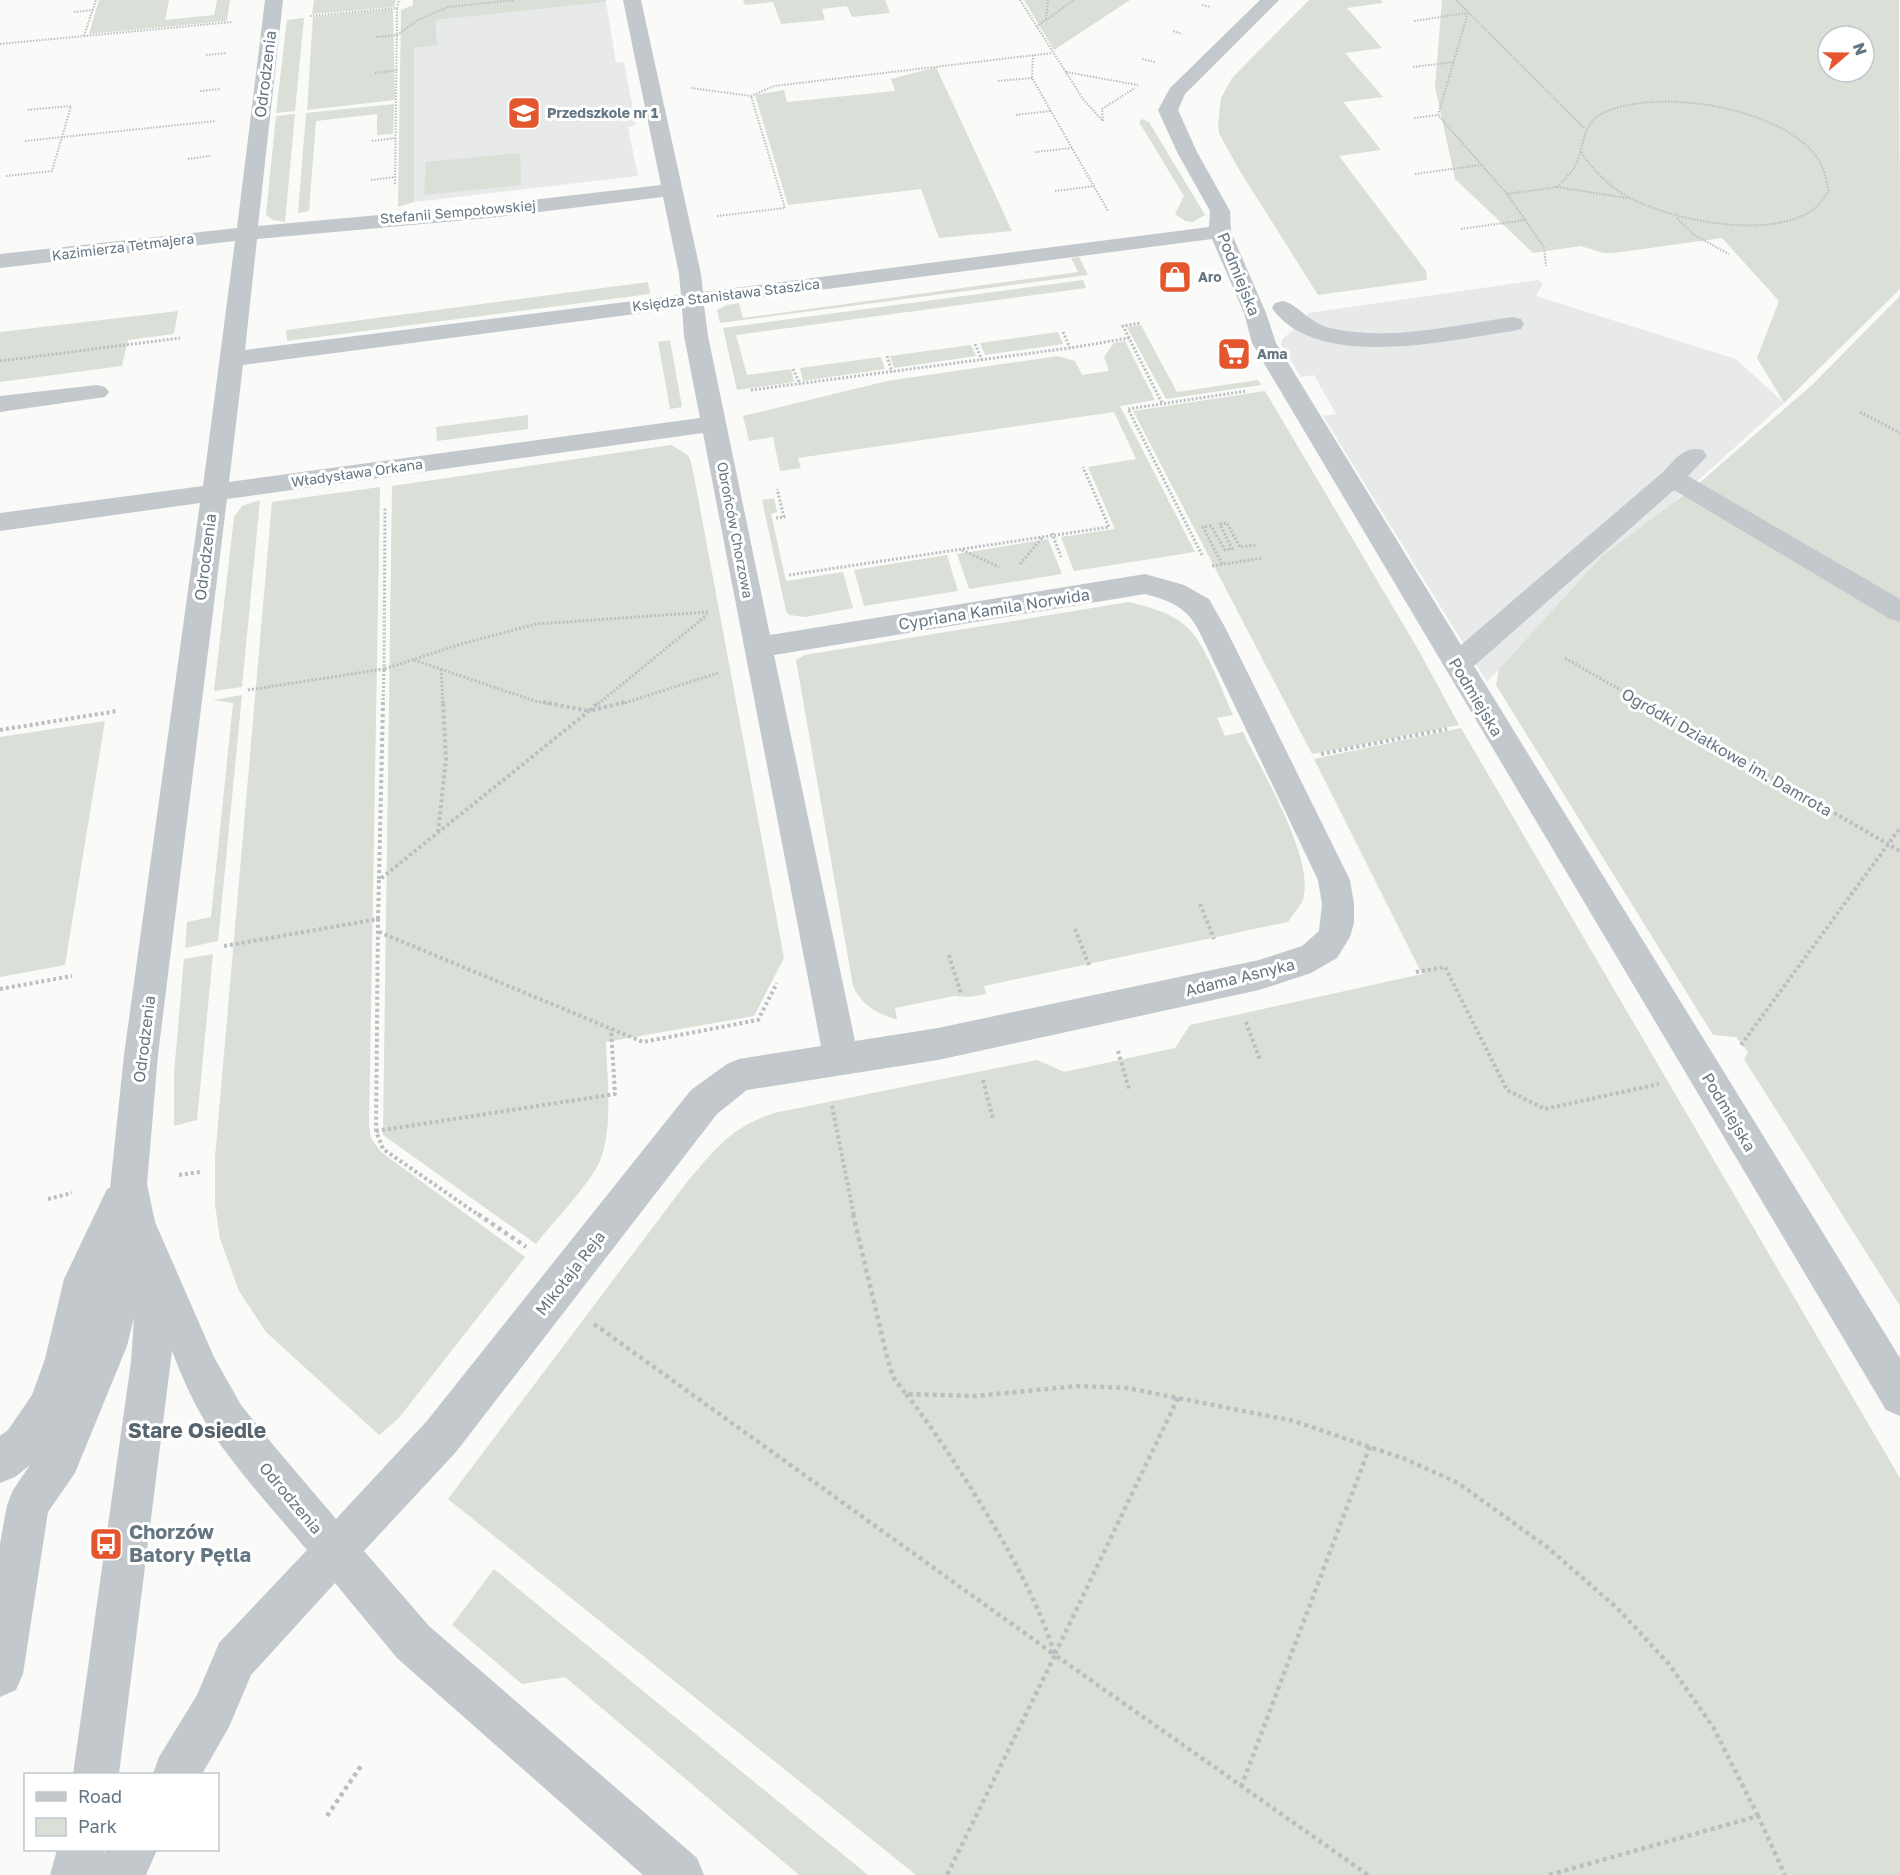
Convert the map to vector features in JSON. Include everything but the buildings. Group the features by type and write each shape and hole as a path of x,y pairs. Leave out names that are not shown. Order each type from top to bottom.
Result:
{"street":[{"name":"Odrodzenia","path":"274,0 232,359 141,1055 128,1184 136,1223 201,1371 227,1419 258,1461 413,1642 680,1875"},
{"name":"Obrońców Chorzowa","path":"632,0 690,274 696,336 840,1060"},
{"name":"Podmiejska","path":"1270,0 1177,93 1168,110 1187,152 1220,211 1220,232 1255,313 1264,343 1456,665 1900,1396"},
{"name":"Stefanii Sempołowskiej","path":"245,234 381,219 429,217 672,190"},
{"name":"Księdza Stanisława Staszica","path":"232,359 1220,232"},
{"name":"Kazimierza Tetmajera","path":"0,261 245,234"},
{"path":"1283,308 1300,324 1344,339 1373,341 1513,324"},
{"path":"0,405 97,392"},
{"name":"Władysława Orkana","path":"0,522 714,424"},
{"path":"1456,665 1672,478 1694,456"},
{"path":"1672,478 1900,612"},
{"name":"Cypriana Kamila Norwida","path":"759,647 1145,584 1174,592 1199,606 1212,628"},
{"name":"Adama Asnyka","path":"840,1060 939,1044 1259,975 1292,966 1323,952 1335,938 1340,923 1340,902 1334,880 1212,628"},
{"name":"Mikołaja Reja","path":"177,1773 213,1711 235,1659 441,1437 704,1102 739,1075 840,1060"},
{"path":"0,1462 22,1445 48,1407 64,1359 83,1279 128,1184"},
{"path":"0,1674 28,1505 60,1458 107,1346 120,1295 128,1184"},
{"path":"96,1773 151,1362 154,1307 147,1251"},
{"path":"74,1875 114,1864"}],"path":[{"path":"84,36 96,0"},
{"path":"395,187 397,8 399,0"},
{"path":"376,37 397,35 418,20 448,7 515,0"},
{"path":"1020,0 1090,111 1103,121"},
{"path":"1046,20 1048,0"},
{"path":"1036,27 1074,0"},
{"path":"1455,0 1585,129"},
{"path":"309,16 397,8"},
{"path":"74,12 93,10"},
{"path":"1414,21 1468,13"},
{"path":"1438,115 1468,13"},
{"path":"0,44 232,22"},
{"path":"206,55 227,53"},
{"path":"692,88 751,96 774,86 1052,53"},
{"path":"1033,55 1032,78 1109,212"},
{"path":"1413,67 1454,62"},
{"path":"375,73 398,70"},
{"path":"1066,72 1138,85"},
{"path":"999,81 1032,78"},
{"path":"200,91 221,89"},
{"path":"710,217 785,208 751,96"},
{"path":"1507,194 1557,187 1600,192 1632,200 1677,217 1743,225 1769,223 1801,216 1820,205 1829,190 1826,170 1811,150 1786,132 1749,115 1712,106 1647,100 1611,110 1585,129 1576,166 1557,187"},
{"path":"6,176 52,171 71,106 27,110"},
{"path":"1016,115 1050,111"},
{"path":"1414,118 1438,115"},
{"path":"1438,115 1507,194 1544,247 1546,266"},
{"path":"25,141 216,121"},
{"path":"372,141 396,138"},
{"path":"1035,152 1072,148"},
{"path":"1581,152 1601,177 1632,200"},
{"path":"188,159 210,156"},
{"path":"1415,174 1481,165"},
{"path":"371,180 396,177"},
{"path":"1056,191 1095,186"},
{"path":"1677,217 1683,226 1702,240 1729,254"},
{"path":"1461,229 1524,220"},
{"path":"1140,323 1123,326 1162,403"},
{"path":"1063,332 1070,348"},
{"path":"0,361 180,338"},
{"path":"743,391 1070,348 1129,338"},
{"path":"975,344 982,360"},
{"path":"887,356 892,372"},
{"path":"793,369 800,384"},
{"path":"1202,555 1128,409 1256,389"},
{"path":"1860,412 1900,433"},
{"path":"787,567 790,577 1109,527 1083,467"},
{"path":"777,489 784,517 776,518 778,528"},
{"path":"385,507 376,1131 382,1149 538,1255 580,1314 1055,1655 1368,1875"},
{"path":"1222,564 1203,527 1211,526 1225,550 1232,549 1220,524 1227,523 1240,547 1256,545"},
{"path":"1013,573 1042,537"},
{"path":"962,550 1003,568"},
{"path":"1208,566 1263,558"},
{"path":"248,690 384,669 472,641 536,624 717,611"},
{"path":"379,880 710,612"},
{"name":"Ogródki Działkowe im. Damrota","path":"1565,658 1900,851"},
{"path":"414,660 535,701 589,711 605,709 724,671"},
{"path":"438,832 446,759 441,669"},
{"path":"0,730 117,711"},
{"path":"1317,755 1454,728"},
{"path":"1742,1044 1900,828"},
{"path":"224,946 378,919"},
{"path":"378,932 643,1042 758,1020 779,980"},
{"path":"1416,972 1445,967 1507,1090 1545,1110 1664,1083"},
{"path":"0,989 72,976"},
{"path":"376,1131 615,1094 611,1029"},
{"path":"830,1096 849,1196 893,1377 922,1413 1028,1584 1044,1618 1055,1655"},
{"path":"180,1176 200,1172"},
{"path":"48,1199 76,1192"},
{"path":"906,1394 976,1396 1077,1386 1127,1388 1294,1420 1405,1459 1458,1483 1547,1547 1617,1608 1669,1664 1713,1726 1785,1875"},
{"path":"947,1875 1178,1398"},
{"path":"1241,1787 1370,1446"},
{"path":"327,1816 363,1763"},
{"path":"1549,1875 1758,1816"}],"shaded area":[{"name":"Przedszkole nr 1","path":"606,2 616,63 624,62 636,125 628,127 638,176 414,202 414,48 437,45 436,20"},
{"path":"1538,280 1543,283 1536,296 1736,359 1784,403 1672,504 1601,557 1487,682 1323,416 1336,414 1314,375 1301,377 1281,345 1282,339 1306,320 1308,313"}],"green space":[{"path":"99,0 169,0 165,20 214,15 217,0 230,0 227,21 89,34"},
{"path":"314,0 396,0 394,7 312,14"},
{"path":"413,0 606,0 606,2 436,20 437,45 414,48 414,202 398,207 401,10 413,5"},
{"path":"743,0 885,0 890,13 852,17 847,6 822,9 825,20 781,24 773,2 745,5"},
{"path":"1024,0 1130,0 1054,50"},
{"path":"1309,0 1381,0 1383,3 1347,8 1382,48 1345,53 1383,97 1343,102 1381,150 1339,156 1426,271 1427,280 1318,295 1238,168 1219,133 1221,98 1232,78"},
{"path":"1442,0 1899,0 1900,289 1784,403 1757,358 1779,301 1722,238 1614,253 1603,253 1581,246 1533,253 1455,179 1435,87"},
{"path":"393,9 395,100 307,110 313,17"},
{"path":"304,18 295,111 276,113 287,20"},
{"path":"936,67 1012,231 939,238 921,189 788,205 755,95 784,90 787,102 895,91 891,79"},
{"path":"394,104 393,134 377,135 377,114 316,121 309,211 298,213 306,113"},
{"path":"295,114 285,222 273,220 266,215 276,116"},
{"path":"1142,119 1149,122 1205,215 1193,222 1185,221 1175,214 1184,196 1139,122"},
{"path":"520,153 521,185 424,195 426,162"},
{"path":"1079,257 1088,275 720,323 717,310 739,303 743,318 1078,272 1071,258"},
{"path":"1083,280 1086,288 736,335 747,375 791,369 794,382 737,390 723,328"},
{"path":"648,282 650,294 287,341 286,330"},
{"path":"1900,296 1900,1306 1744,1059 1748,1052 1736,1037 1713,1035 1496,685 1499,669 1601,557 1697,485 1812,385"},
{"path":"178,311 174,334 128,340 122,366 0,382 0,332"},
{"path":"1141,325 1177,392 1258,380 1261,385 1166,399 1127,327"},
{"path":"1058,332 1063,344 985,355 980,343"},
{"path":"670,340 682,407 670,409 658,342"},
{"path":"1125,341 1155,400 1120,406 1195,552 1074,571 1061,537 1115,529 1088,467 1136,459 1114,412 798,458 801,468 780,471 773,437 749,441 743,416 887,381 1058,356 1075,361 1082,375 1109,371 1104,357 1114,343"},
{"path":"971,345 976,356 894,368 890,356"},
{"path":"881,357 885,369 803,381 800,368"},
{"path":"1265,391 1419,651 1459,725 1312,754 1133,411"},
{"path":"528,415 528,429 437,441 436,427"},
{"path":"671,445 688,456 692,468 784,958 754,1016 606,1042 608,1116 605,1145 601,1158 581,1190 536,1244 383,1135 392,486"},
{"path":"380,487 369,1124 371,1138 381,1152 525,1257 398,1419 379,1435 266,1332 239,1291 220,1239 215,1205 215,1157 272,502"},
{"path":"774,498 777,512 771,514 786,581 843,572 853,608 806,617 789,615 786,611 762,500"},
{"path":"260,500 242,687 214,691 234,517 242,506"},
{"path":"1048,539 1062,574 969,589 957,554"},
{"path":"947,555 958,591 864,606 854,570"},
{"path":"1129,602 1153,608 1175,618 1188,628 1201,645 1233,715 1217,718 1225,736 1243,732 1293,835 1304,878 1304,895 1300,905 1288,922 984,986 986,994 970,997 954,996 895,1008 897,1020 877,1012 865,1004 853,986 796,660 805,655"},
{"path":"242,695 218,941 185,948 187,922 211,917 233,703 213,700"},
{"path":"105,721 65,965 0,977 0,737"},
{"path":"1461,728 1900,1478 1900,1875 916,1875 448,1499 687,1182 725,1140 746,1125 774,1113 1037,1060 1064,1072 1175,1048 1190,1025 1422,974 1314,759"},
{"path":"213,954 197,1120 174,1126 174,1073 184,959"},
{"path":"494,1569 868,1875 799,1875 565,1677 522,1684 452,1625"}],"place":[{"name":"Przedszkole nr 1","path":"524,113"},
{"name":"Aro","path":"1175,277"},
{"name":"Ama","path":"1234,354"},
{"name":"Chorzów Batory Pętla","path":"106,1544"}],"district":[{"name":"Stare Osiedle","path":"197,1431"}]}
